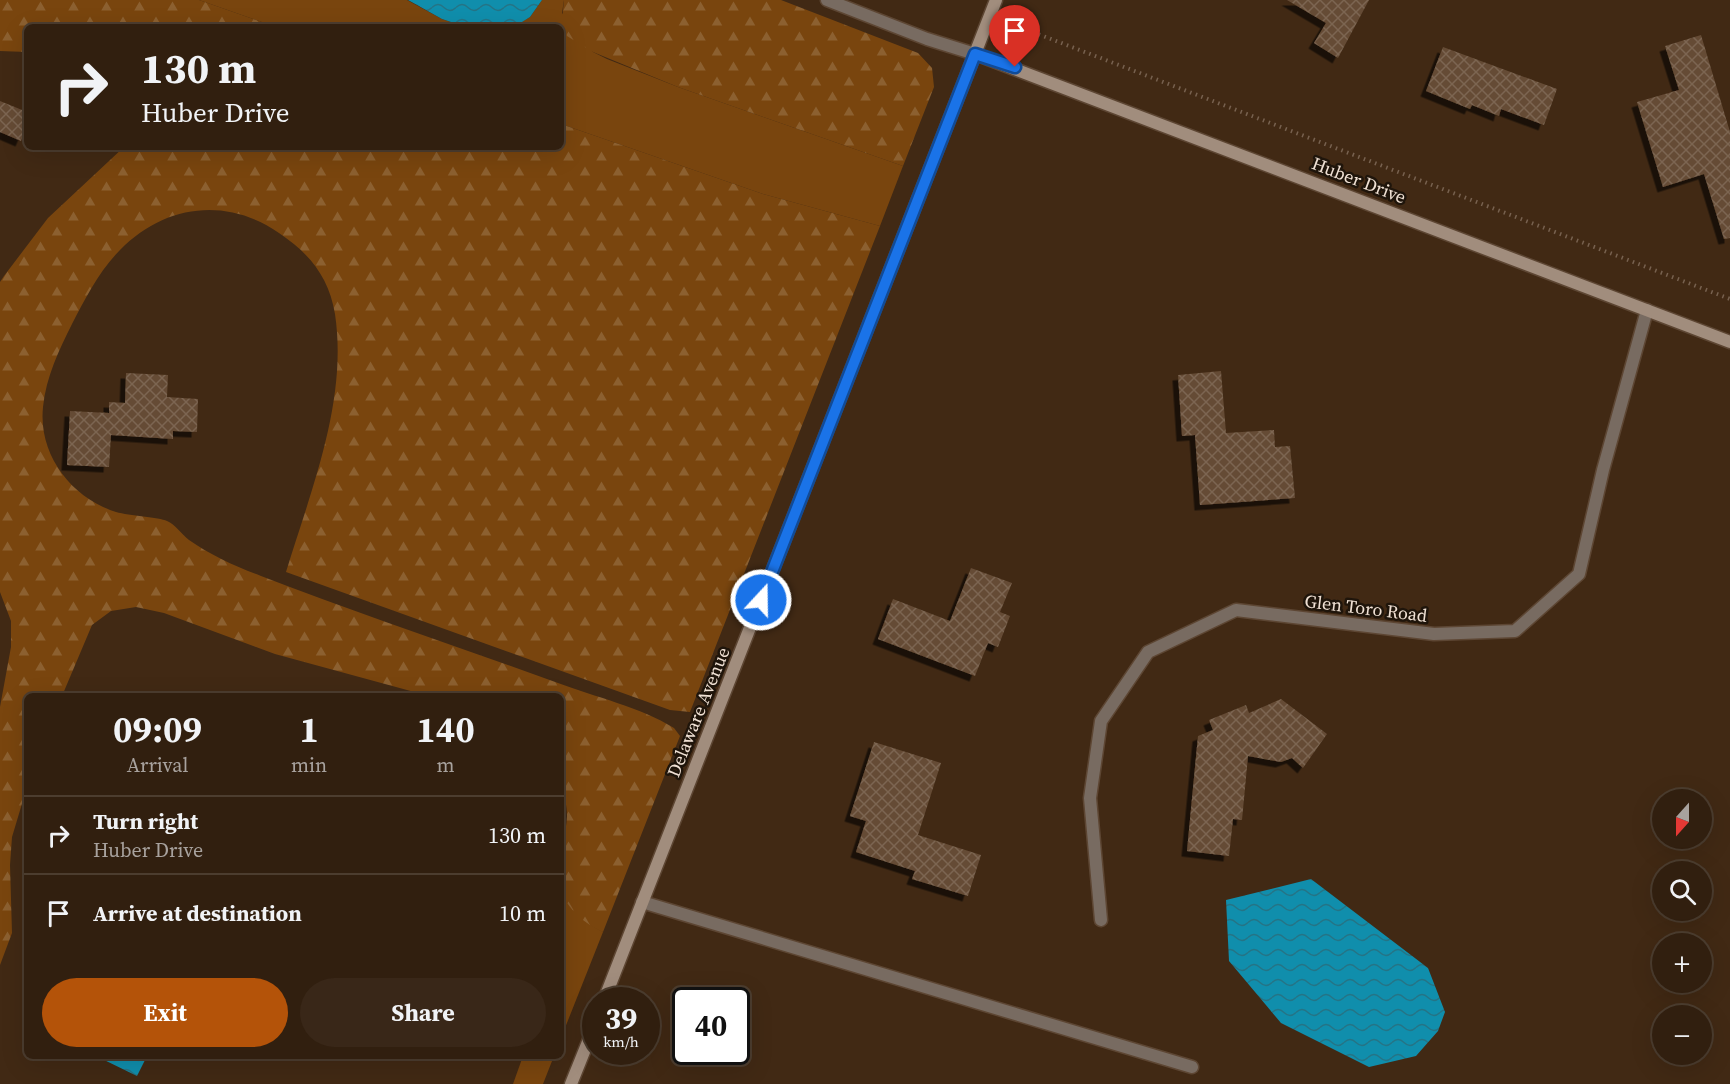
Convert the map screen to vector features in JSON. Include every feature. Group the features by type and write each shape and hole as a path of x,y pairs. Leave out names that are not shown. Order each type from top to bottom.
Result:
{"street":[{"path":"827,0 927,39 975,54"},
{"name":"Delaware Avenue","path":"609,987 996,0"},
{"name":"Huber Drive","path":"975,54 1015,67 1730,342"},
{"name":"Glen Toro Road","path":"1101,920 1090,798 1101,721 1149,652 1236,610 1434,634 1515,631 1579,574 1603,470 1647,310"},
{"path":"642,902 1192,1067"},
{"path":"571,1084 582,1057"}],"path":[{"path":"1015,67 1030,31 1730,299"}],"green space":[{"path":"0,0 199,0 267,24 24,24 24,52 0,51"},
{"path":"199,0 407,0 442,19 457,24 267,24"},
{"path":"542,0 564,0 562,13 593,52 607,59 678,87 903,166 880,226 763,194 564,125 564,24 518,24 530,17"},
{"path":"564,0 781,0 918,53 932,68 934,87 903,166 678,87 593,52 567,36 562,21"},
{"path":"564,125 763,194 880,226 690,712 670,710 286,572 325,445 332,412 338,347 335,314 323,277 300,249 259,221 217,210 196,211 176,215 156,223 137,235 105,267 93,286 72,324 50,374 43,407 43,425 52,458 72,485 100,505 116,512 167,521 197,545 252,572 372,617 632,708 674,728 680,736 603,932 578,915 564,897 564,837 567,816 564,793 564,693 418,693 275,654 164,613 136,607 111,611 92,625 63,693 24,693 24,797 12,837 10,865 12,933 0,965 0,707 11,647 11,621 0,592 0,282 48,218 121,150 564,150"},
{"path":"564,893 578,914 603,932 564,1030"},
{"path":"522,1059 553,1059 543,1084 513,1084"}],"water":[{"path":"408,0 542,0 530,17 519,24 457,24 442,19"},
{"path":"1311,879 1428,968 1445,1012 1438,1031 1416,1056 1369,1067 1281,1023 1229,961 1226,900"},
{"path":"102,1059 146,1059 137,1076"}],"building":[{"path":"1287,0 1369,0 1338,58 1314,43 1326,23"},
{"path":"1701,35 1730,132 1730,238 1724,239 1704,174 1663,187 1637,102 1679,90 1665,46"},
{"path":"1443,47 1557,89 1544,125 1501,109 1499,116 1472,105 1470,109 1426,91"},
{"path":"0,101 24,111 24,134 21,141 0,132"},
{"path":"1221,371 1226,433 1274,430 1275,447 1290,446 1295,498 1200,505 1195,435 1182,436 1178,375"},
{"path":"126,373 168,375 167,397 198,399 197,432 173,431 173,439 111,435 109,467 67,465 70,411 109,413 109,402 125,403"},
{"path":"971,568 1012,583 1000,612 1010,616 998,647 988,643 975,676 878,639 893,599 950,621"},
{"path":"1281,699 1327,734 1303,768 1292,758 1281,762 1248,756 1242,820 1233,819 1229,856 1187,851 1198,736 1213,730 1209,720 1246,705 1249,713"},
{"path":"874,742 941,763 918,835 981,855 968,896 912,879 915,871 856,852 866,821 850,816"}],"route":[{"path":"761,600 975,54 1015,67"}]}
